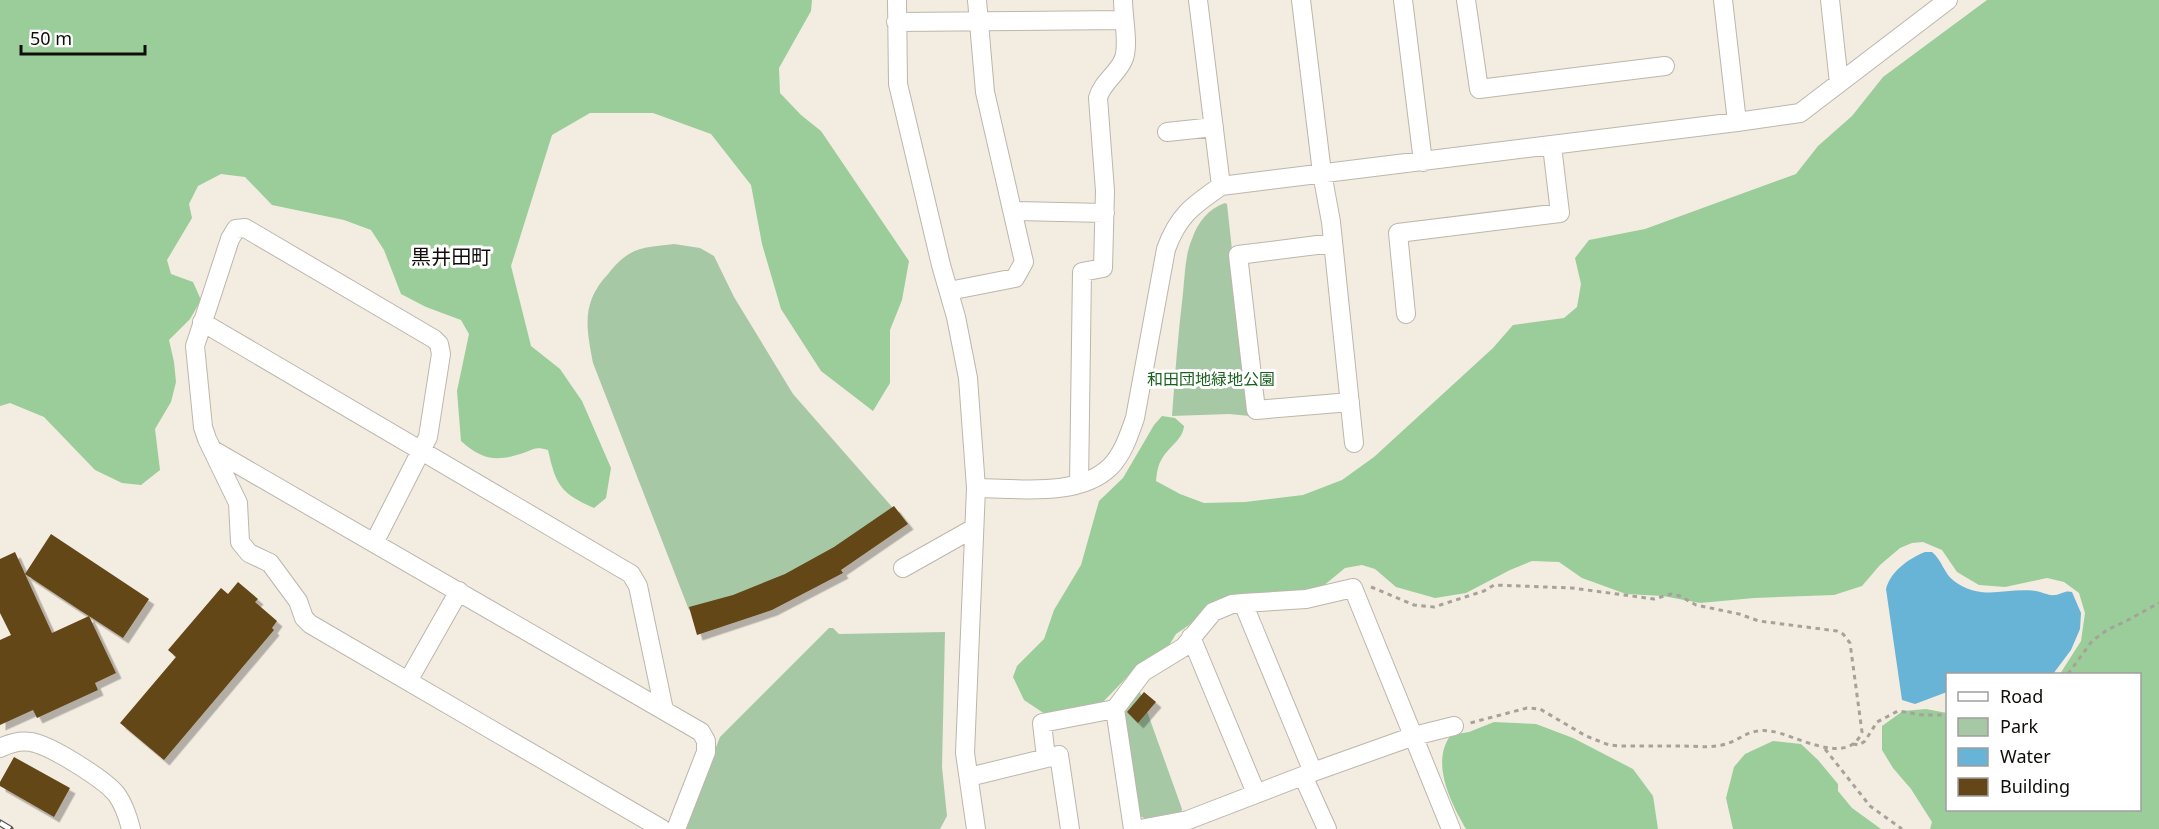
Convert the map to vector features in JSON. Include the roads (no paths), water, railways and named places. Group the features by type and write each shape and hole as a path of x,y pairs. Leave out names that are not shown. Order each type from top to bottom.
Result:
{"street":[{"path":"897,0 898,84 968,378 976,488 966,753 976,829"},
{"path":"949,291 1015,278 1024,262 985,92 977,0"},
{"path":"1079,484 1082,272 1103,268 1105,213 1098,98 1100,91 1124,58 1126,49 1123,0"},
{"path":"1198,0 1221,186"},
{"path":"1301,0 1333,243 1354,443"},
{"path":"1403,0 1423,162"},
{"path":"1466,0 1479,89 1665,66"},
{"path":"1724,0 1737,122"},
{"path":"1830,0 1839,83"},
{"path":"976,488 1057,488 1095,478 1110,466 1129,436 1140,394 1166,249 1178,221 1221,186 1800,113 1945,1"},
{"path":"896,22 1123,20"},
{"path":"1167,132 1214,127"},
{"path":"1406,314 1398,233 1560,213 1552,146"},
{"path":"1013,212 1105,213"},
{"path":"374,543 428,437 441,354 438,344 435,339 240,227 232,233 194,351 203,427 238,503 240,542 244,549 270,563 298,601 304,618 310,624 662,829"},
{"path":"1333,243 1238,255 1256,410 1350,402"},
{"path":"202,322 631,574 638,586 664,711"},
{"path":"213,450 701,732 707,746 676,829"},
{"path":"903,568 974,528"},
{"path":"1046,758 1042,723 1115,709 1143,672 1184,646 1213,612 1232,603 1306,599 1353,588 1450,829"},
{"path":"408,681 459,591"},
{"path":"1244,603 1327,829"},
{"path":"1191,637 1256,793"},
{"path":"1115,709 1134,829"},
{"path":"1140,829 1188,820 1414,736 1454,726"},
{"path":"0,748 18,742 34,742 99,777 118,796 131,829"},
{"path":"969,777 1059,755 1070,829"}],"water":[{"path":"1925,552 1932,552 1954,581 1975,591 2025,590 2053,595 2072,592 2081,613 2080,629 2071,650 2054,673 1946,673 1946,692 1915,704 1902,700 1886,589 1901,566"}],"railway":[{"path":"0,823 10,829"}],"district":[{"name":"黒井田町","path":"451,257"}],"park label":[{"name":"和田団地緑地公園","path":"1211,379"}]}
